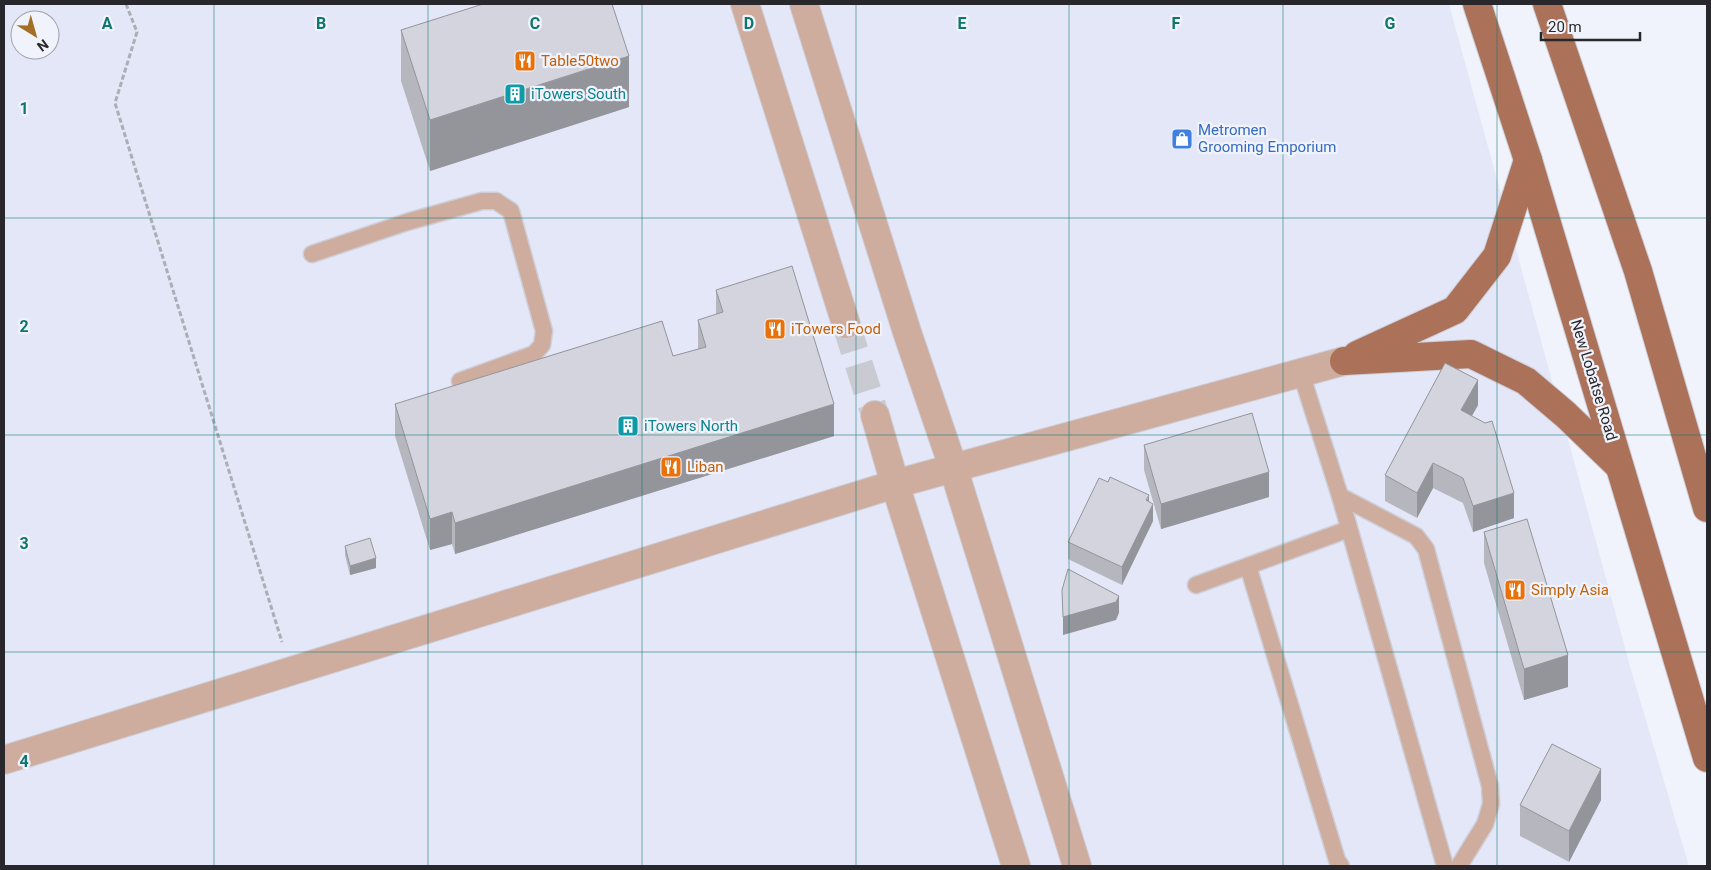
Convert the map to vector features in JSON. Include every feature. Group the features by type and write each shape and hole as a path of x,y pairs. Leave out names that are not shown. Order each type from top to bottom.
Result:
{"main road":[{"name":"New Lobatse Road","path":"1477,4 1528,160 1707,758"},
{"path":"1547,4 1638,271 1707,508"},
{"path":"1344,361 1455,310 1497,256 1528,160"},
{"path":"1344,361 1472,354 1526,382 1566,415 1620,467"}],"street":[{"path":"745,4 846,324"},
{"path":"804,4 907,332 953,467 1077,866"},
{"path":"4,760 895,484 1344,361"},
{"path":"875,416 1016,866"}],"lane":[{"path":"312,254 407,222 482,201 496,201 511,211 544,331 542,345 534,354 460,381"},
{"path":"1301,373 1340,496 1445,866"},
{"path":"1340,496 1416,536 1426,549 1490,786 1491,804 1485,824 1459,866"},
{"path":"1196,585 1349,529"},
{"path":"1248,566 1337,860 1341,866"}],"path":[{"path":"126,4 138,32 115,103 291,671"}],"shaded area":[{"path":"4,4 1449,4 1630,666 1689,866 4,866"}],"building":[{"path":"483,4 612,4 629,56 430,120 401,30"},
{"name":"iTowers North","path":"792,266 834,404 455,523 452,512 430,519 395,404 662,321 673,356 706,347 698,320 723,312 716,290"},
{"path":"1445,363 1478,380 1461,410 1485,423 1492,421 1514,493 1473,506 1463,478 1433,463 1417,493 1385,475"},
{"path":"1252,413 1269,472 1161,504 1144,445"},
{"path":"1110,477 1149,495 1146,500 1153,504 1122,567 1068,542 1099,478 1108,482"},
{"path":"1527,519 1568,655 1524,669 1484,532"},
{"path":"370,538 376,558 350,566 345,546"},
{"path":"1068,569 1119,596 1116,602 1063,617 1062,590"},
{"path":"1552,744 1601,769 1569,831 1520,805"}],"tunnel":[{"path":"846,324 875,415"}],"place":[{"name":"Table50two","path":"525,61"},
{"name":"iTowers South","path":"515,94"},
{"name":"Metromen Grooming Emporium","path":"1182,139"},
{"name":"iTowers Food","path":"775,329"},
{"name":"iTowers North","path":"628,426"},
{"name":"Liban","path":"671,467"},
{"name":"Simply Asia","path":"1515,590"}]}
